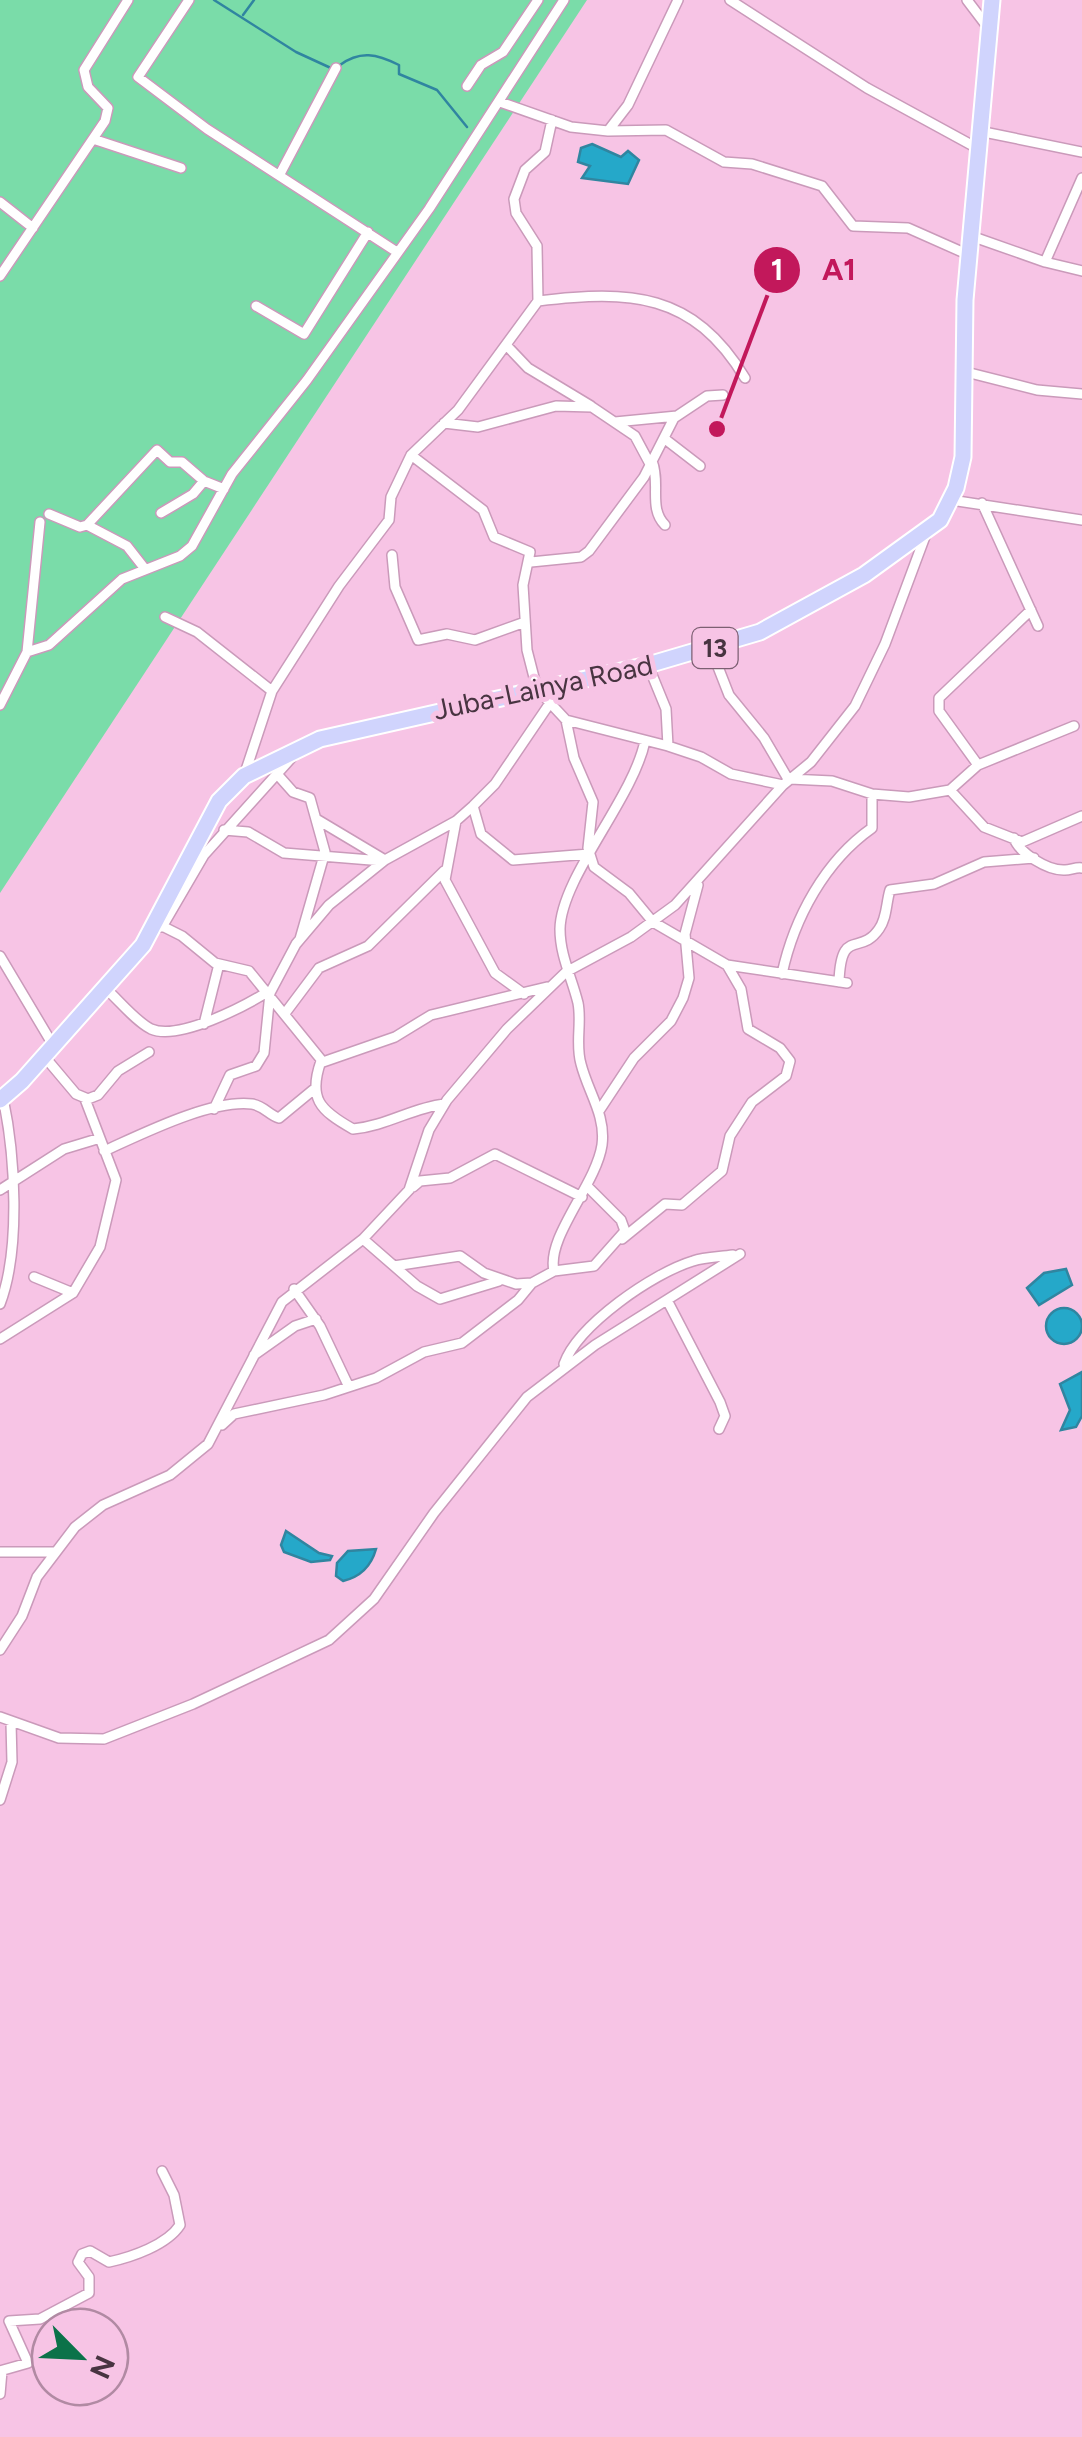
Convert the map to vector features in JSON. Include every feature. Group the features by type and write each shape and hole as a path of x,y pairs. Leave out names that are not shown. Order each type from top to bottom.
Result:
{"main road":[{"name":"Juba-Lainya Road","path":"2,1099 159,925 219,801 244,776 303,746 390,720 712,649 796,613 926,534 952,500 963,457 969,255 992,0"}],"street":[{"path":"0,276 96,140 108,108 88,86 84,70 128,0"},
{"path":"189,0 138,77 206,129 397,252"},
{"path":"468,86 481,65 503,52 538,0"},
{"path":"27,652 49,645 122,579 180,556 192,546 224,489 397,252 564,0"},
{"path":"608,131 628,104 678,0"},
{"path":"730,0 868,88 977,148"},
{"path":"967,0 985,18 988,38"},
{"path":"280,174 336,68"},
{"path":"500,102 586,131 666,130 724,162 770,169 822,186 853,226 908,228 969,255"},
{"path":"244,776 272,690 338,586 390,520 391,496 411,455 486,375 538,301 537,246 516,213 514,199 525,170 545,152 552,120"},
{"path":"979,131 1082,152"},
{"path":"96,140 181,168"},
{"path":"1045,262 1082,178"},
{"path":"0,202 33,228"},
{"path":"256,306 304,334 368,232"},
{"path":"971,236 1082,271"},
{"path":"538,301 637,296 692,315 732,357 745,378"},
{"path":"508,347 528,368 635,436 659,482 655,508 666,525"},
{"path":"966,372 1038,390 1082,394"},
{"path":"616,422 676,416 707,396 723,395"},
{"path":"444,423 478,427 546,408 592,407"},
{"path":"531,562 582,557 589,551 651,463 676,416"},
{"path":"665,439 700,466"},
{"path":"0,705 27,652 44,518 80,527 87,525 157,450 170,462 183,463 204,481 224,489"},
{"path":"411,455 483,510 494,537 530,552 531,562 524,572 525,622 537,689 566,720 574,758 592,802 589,856 653,922 727,966 843,982 841,956 854,942 868,939 879,930 890,890 934,884 984,862 1034,858"},
{"path":"161,513 194,494 204,481"},
{"path":"952,500 1082,520"},
{"path":"982,503 1038,626"},
{"path":"87,525 127,546 146,570"},
{"path":"409,1190 429,1130 444,1104 508,1029 566,972 653,922 700,881 785,782 810,762 855,706 885,644 926,534"},
{"path":"392,555 395,587 418,640 447,634 475,640 525,622"},
{"path":"978,765 939,712 939,698 1031,610"},
{"path":"165,617 197,632 272,690"},
{"path":"712,649 729,695 764,738 785,782"},
{"path":"648,666 666,709 668,746"},
{"path":"214,1110 230,1075 256,1066 264,1053 269,992 300,940 336,899 386,860 456,821 473,806 495,784 550,703"},
{"path":"566,720 701,756 731,774 785,782 832,781 872,794 910,797 950,790 978,765 1074,726"},
{"path":"554,1271 552,1250 601,1151 599,1111 581,1064 578,1006 566,972 561,920 589,856 639,770 645,741"},
{"path":"303,746 224,830 159,925 219,964 249,971 321,1060"},
{"path":"277,774 292,792 310,798 324,856 300,940"},
{"path":"950,790 984,827 997,836 1022,842 1082,816"},
{"path":"782,974 790,940 815,892 850,844 872,828 872,794"},
{"path":"473,806 480,834 513,860 589,856"},
{"path":"318,820 386,860"},
{"path":"286,1012 319,968 368,946 444,871 456,821"},
{"path":"224,830 248,832 284,854 386,860"},
{"path":"1014,838 1017,846 1034,858 1066,870 1082,868"},
{"path":"444,871 495,973 524,994"},
{"path":"599,1111 634,1058 676,1014 688,984 686,942 700,881"},
{"path":"0,956 49,1050 84,1098 116,1180 116,1194 92,1265 73,1293 0,1340"},
{"path":"204,1025 219,964"},
{"path":"0,1650 53,1552 90,1513 170,1475 194,1459 234,1414 313,1399 376,1378 424,1352 462,1343 518,1300 532,1283 554,1271 594,1266 665,1204 682,1205 722,1171 730,1136 752,1102 780,1084 789,1068 788,1056 753,1034 745,1024 741,989 727,966"},
{"path":"104,986 154,1030 204,1025 269,992"},
{"path":"321,1060 395,1037 431,1015 550,987"},
{"path":"84,1098 98,1095 115,1072 149,1052"},
{"path":"104,1151 214,1110 254,1104 279,1118 313,1090 321,1060"},
{"path":"313,1090 321,1105 353,1128 379,1126 412,1111 444,1104"},
{"path":"0,1304 9,1261 13,1144 2,1099"},
{"path":"0,1190 64,1150 97,1139"},
{"path":"217,1431 265,1328 294,1290 363,1239 420,1182 455,1176 495,1154 584,1192 621,1220 622,1239"},
{"path":"363,1239 440,1299 501,1280 532,1283"},
{"path":"0,1717 72,1740 104,1739 193,1704 328,1640 374,1600 500,1427 564,1366 740,1254 695,1260 644,1286 584,1332 564,1366"},
{"path":"394,1266 460,1256 501,1280"},
{"path":"34,1277 73,1293"},
{"path":"294,1290 316,1319 348,1385"},
{"path":"667,1300 720,1402 725,1416 719,1430"},
{"path":"250,1358 295,1326 316,1319"},
{"path":"0,1552 53,1552"},
{"path":"0,1800 12,1762 11,1722"},
{"path":"0,2394 1,2371 28,2363 10,2321 40,2320 89,2293 89,2278 78,2262 82,2254 90,2251 109,2262 129,2258 174,2233 180,2225 178,2206 162,2171"}],"green space":[{"path":"0,0 587,0 0,893"}],"water":[{"path":"592,144 621,157 628,151 639,160 628,184 582,178 590,166 578,162 581,148"},
{"path":"1066,1269 1072,1285 1039,1305 1027,1288 1044,1273"},
{"path":"1064,1308 1077,1313 1082,1326 1077,1339 1064,1344 1051,1339 1046,1326 1051,1313"},
{"path":"1082,1372 1082,1416 1076,1427 1061,1430 1070,1410 1060,1384"},
{"path":"286,1531 319,1553 332,1556 330,1560 311,1562 284,1552 281,1545"},
{"path":"376,1549 360,1574 343,1581 336,1576 337,1563 348,1551"}],"waterway":[{"path":"214,0 296,52 333,69"},
{"path":"243,15 254,0"},
{"path":"340,65 369,55 399,65 399,74 437,90 467,127"}],"place":[{"name":"A1","path":"717,429"}]}
